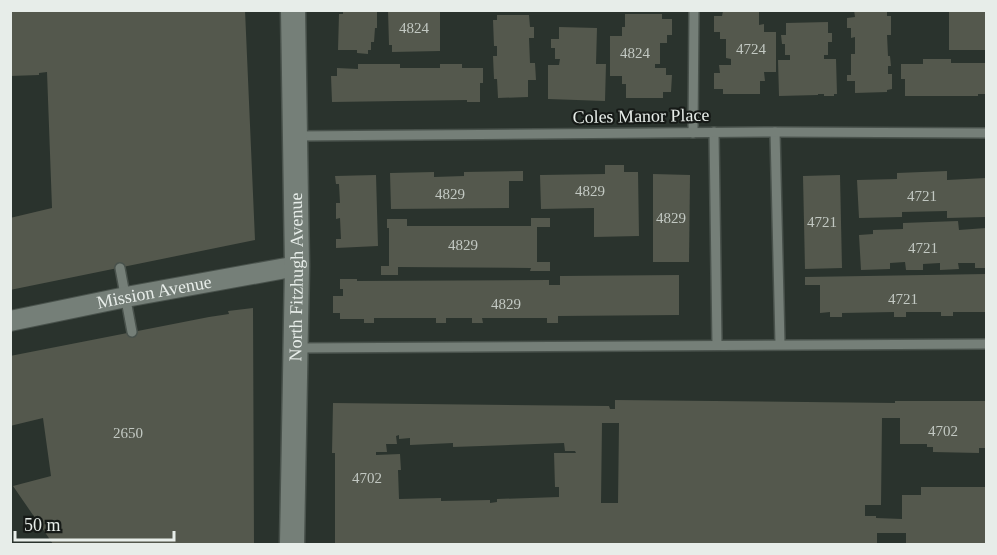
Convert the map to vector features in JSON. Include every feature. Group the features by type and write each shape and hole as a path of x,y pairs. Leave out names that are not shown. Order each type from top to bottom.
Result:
{"street":[{"name":"North Fitzhugh Avenue","path":"292,544 297,266 293,10"},
{"name":"Mission Avenue","path":"10,321 297,266"}],"lane":[{"path":"693,133 694,10"},
{"name":"Coles Manor Place","path":"296,136 714,132 987,133"},
{"path":"714,132 717,345"},
{"path":"776,132 780,344"},
{"path":"120,268 132,332"},
{"path":"295,348 987,344"}],"building":[{"path":"10,10 245,10 255,240 10,290 10,218 52,208 47,72 39,73 39,75 10,76"},
{"path":"343,10 377,10 377,28 375,28 374,42 371,42 371,50 368,50 368,54 357,53 357,50 338,50 339,14 343,14"},
{"path":"388,10 440,10 440,51 392,52 392,45 389,45"},
{"path":"854,10 887,10 887,16 891,16 891,35 887,35 891,66 888,66 888,74 892,74 892,89 887,92 855,93 855,81 847,81 847,75 851,75 851,54 855,54 855,37 851,38 851,28 847,28 847,18 855,17"},
{"path":"949,10 986,10 986,50 949,50"},
{"path":"723,11 759,11 759,25 764,24 764,32 776,32 776,72 764,72 765,81 760,81 760,94 723,94 723,89 714,89 714,73 720,73 719,65 731,65 731,59 726,58 726,39 720,39 720,32 714,32 714,16 722,16"},
{"path":"625,14 662,14 662,19 672,19 672,35 667,35 667,43 660,43 660,64 655,64 655,68 666,68 666,75 672,75 671,92 663,92 663,98 626,98 626,84 622,84 622,76 610,76 610,36 622,36"},
{"path":"497,15 529,15 530,27 534,27 534,38 529,38 530,63 535,63 536,80 528,80 528,97 498,98 493,56 497,56 497,46 494,46 493,20 497,20"},
{"path":"828,22 828,33 832,33 832,42 828,42 828,55 824,55 824,59 836,59 837,94 834,96 818,94 779,96 778,60 790,60 790,55 785,55 785,44 782,44 781,35 786,35 786,23"},
{"path":"559,27 597,28 596,64 606,64 605,101 548,99 548,65 559,65 560,59 555,59 555,48 551,48 551,39 559,39"},
{"path":"923,59 951,59 951,63 986,63 986,94 978,94 978,96 905,96 905,79 901,79 901,64 923,64"},
{"path":"358,64 400,64 400,68 440,68 440,64 462,64 462,68 483,68 480,102 467,102 467,100 332,102 331,76 337,76 337,68 358,69"},
{"path":"605,165 624,165 624,172 638,172 639,236 594,237 594,208 541,209 540,175 605,174"},
{"path":"523,171 523,181 509,181 509,208 391,209 390,173 434,172 434,177 464,176 464,172"},
{"path":"947,171 947,180 986,178 986,217 947,218 947,211 902,212 902,217 859,218 857,180 897,179 897,173"},
{"path":"653,174 690,175 689,262 653,262"},
{"path":"376,175 378,246 336,248 336,239 341,239 340,218 336,219 336,203 340,203 339,184 336,184 335,176"},
{"path":"840,175 842,268 805,269 803,176"},
{"path":"531,218 550,218 550,227 537,227 537,262 550,262 550,271 530,271 531,268 398,267 398,275 381,275 381,266 389,266 387,219 407,219 407,226 531,226"},
{"path":"958,221 959,230 986,228 986,268 975,268 975,263 958,263 959,269 940,270 940,263 923,264 923,270 906,270 905,262 890,263 890,269 861,270 859,235 873,234 873,230 903,229 903,223"},
{"path":"986,274 986,312 953,312 953,316 941,316 941,312 906,312 906,317 894,317 894,312 842,313 842,317 830,317 830,312 820,313 820,285 805,285 805,277"},
{"path":"679,275 679,315 558,316 558,323 547,323 547,318 482,318 483,323 472,323 472,318 446,318 446,323 436,323 436,318 374,318 374,323 364,323 364,319 340,319 340,313 333,313 333,296 343,296 340,279 357,279 357,281 549,280 549,285 560,285 560,276"},
{"path":"253,308 254,544 53,544 13,486 51,476 43,418 10,426 10,356 229,314 228,311"},
{"path":"615,400 895,403 895,401 986,401 986,448 979,448 979,453 933,452 933,447 927,447 927,444 900,444 900,418 882,418 881,505 865,505 865,516 902,519 902,495 921,495 921,487 986,487 986,544 906,544 906,533 877,533 877,544 335,544 333,403 609,406 610,409 615,409","holes":["602,423 619,423 618,503 601,503","399,435 399,439 410,438 410,445 453,443 453,447 564,443 565,451 576,453 554,453 555,487 559,487 559,497 497,499 497,502 490,503 490,500 399,499 400,454 376,455 376,452 387,452 386,444 397,444 396,436"]}]}
